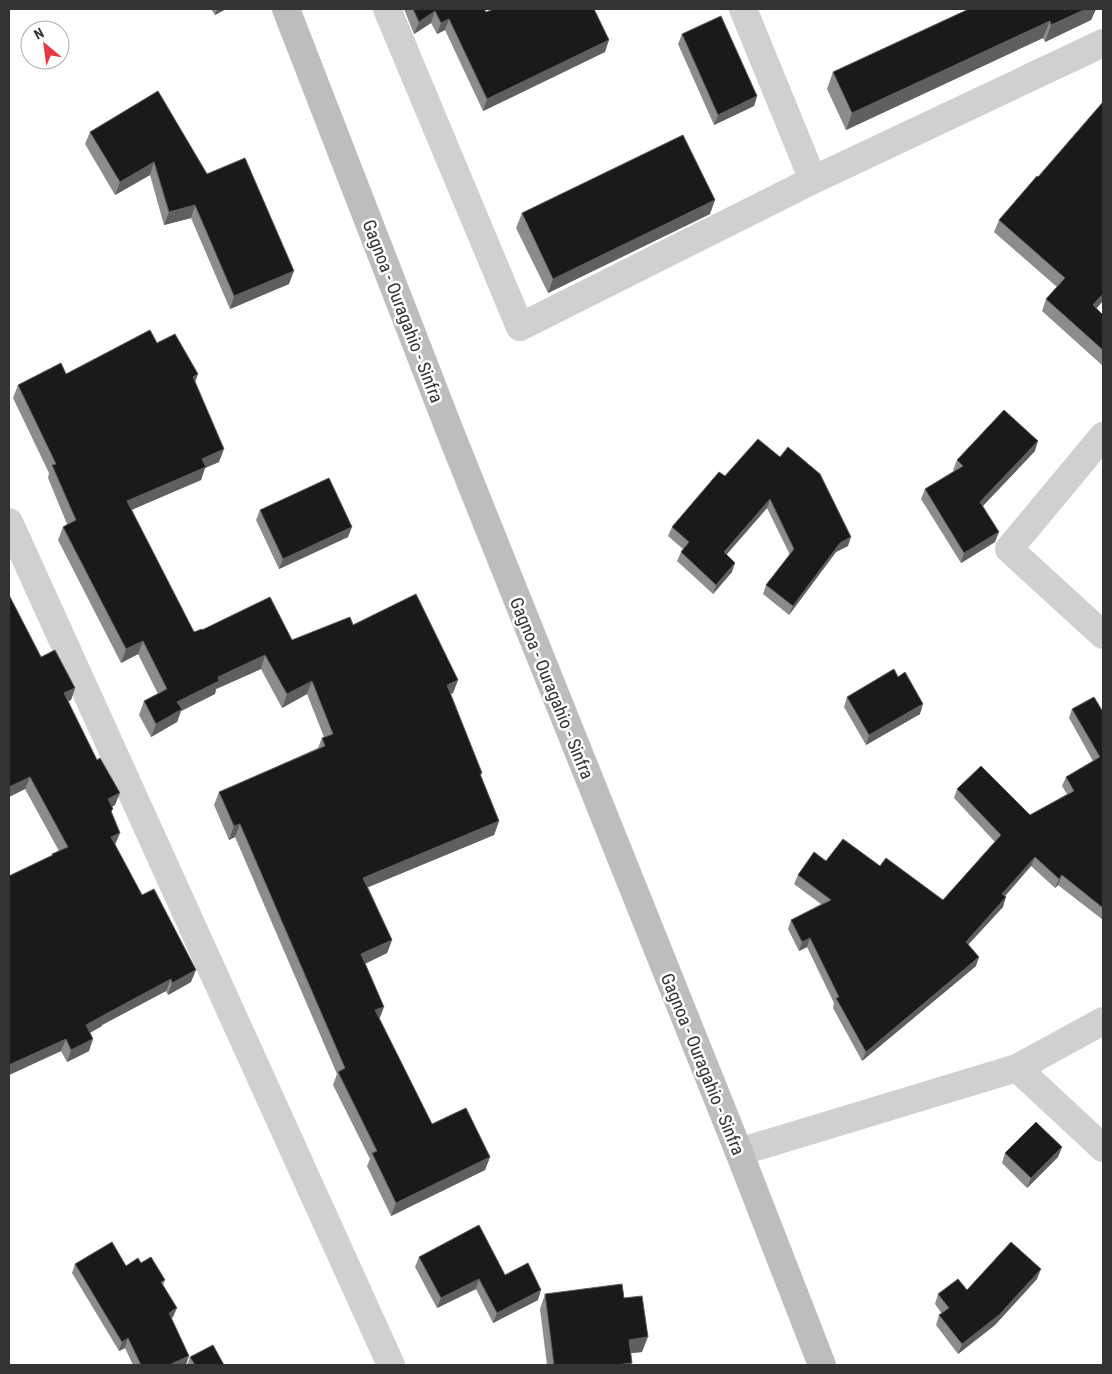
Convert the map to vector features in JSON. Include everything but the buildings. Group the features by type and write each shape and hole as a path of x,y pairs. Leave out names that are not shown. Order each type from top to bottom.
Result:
{"main road":[{"name":"Gagnoa - Ouragahio - Sinfra","path":"286,9 451,434 739,1152 822,1365"}],"street":[{"path":"386,9 520,327 813,180 1103,43"},
{"path":"743,9 813,180"},
{"path":"1103,436 1009,549 1103,635"},
{"path":"9,522 391,1365"},
{"path":"739,1152 1017,1068 1103,1021"},
{"path":"1017,1068 1103,1148"}]}
